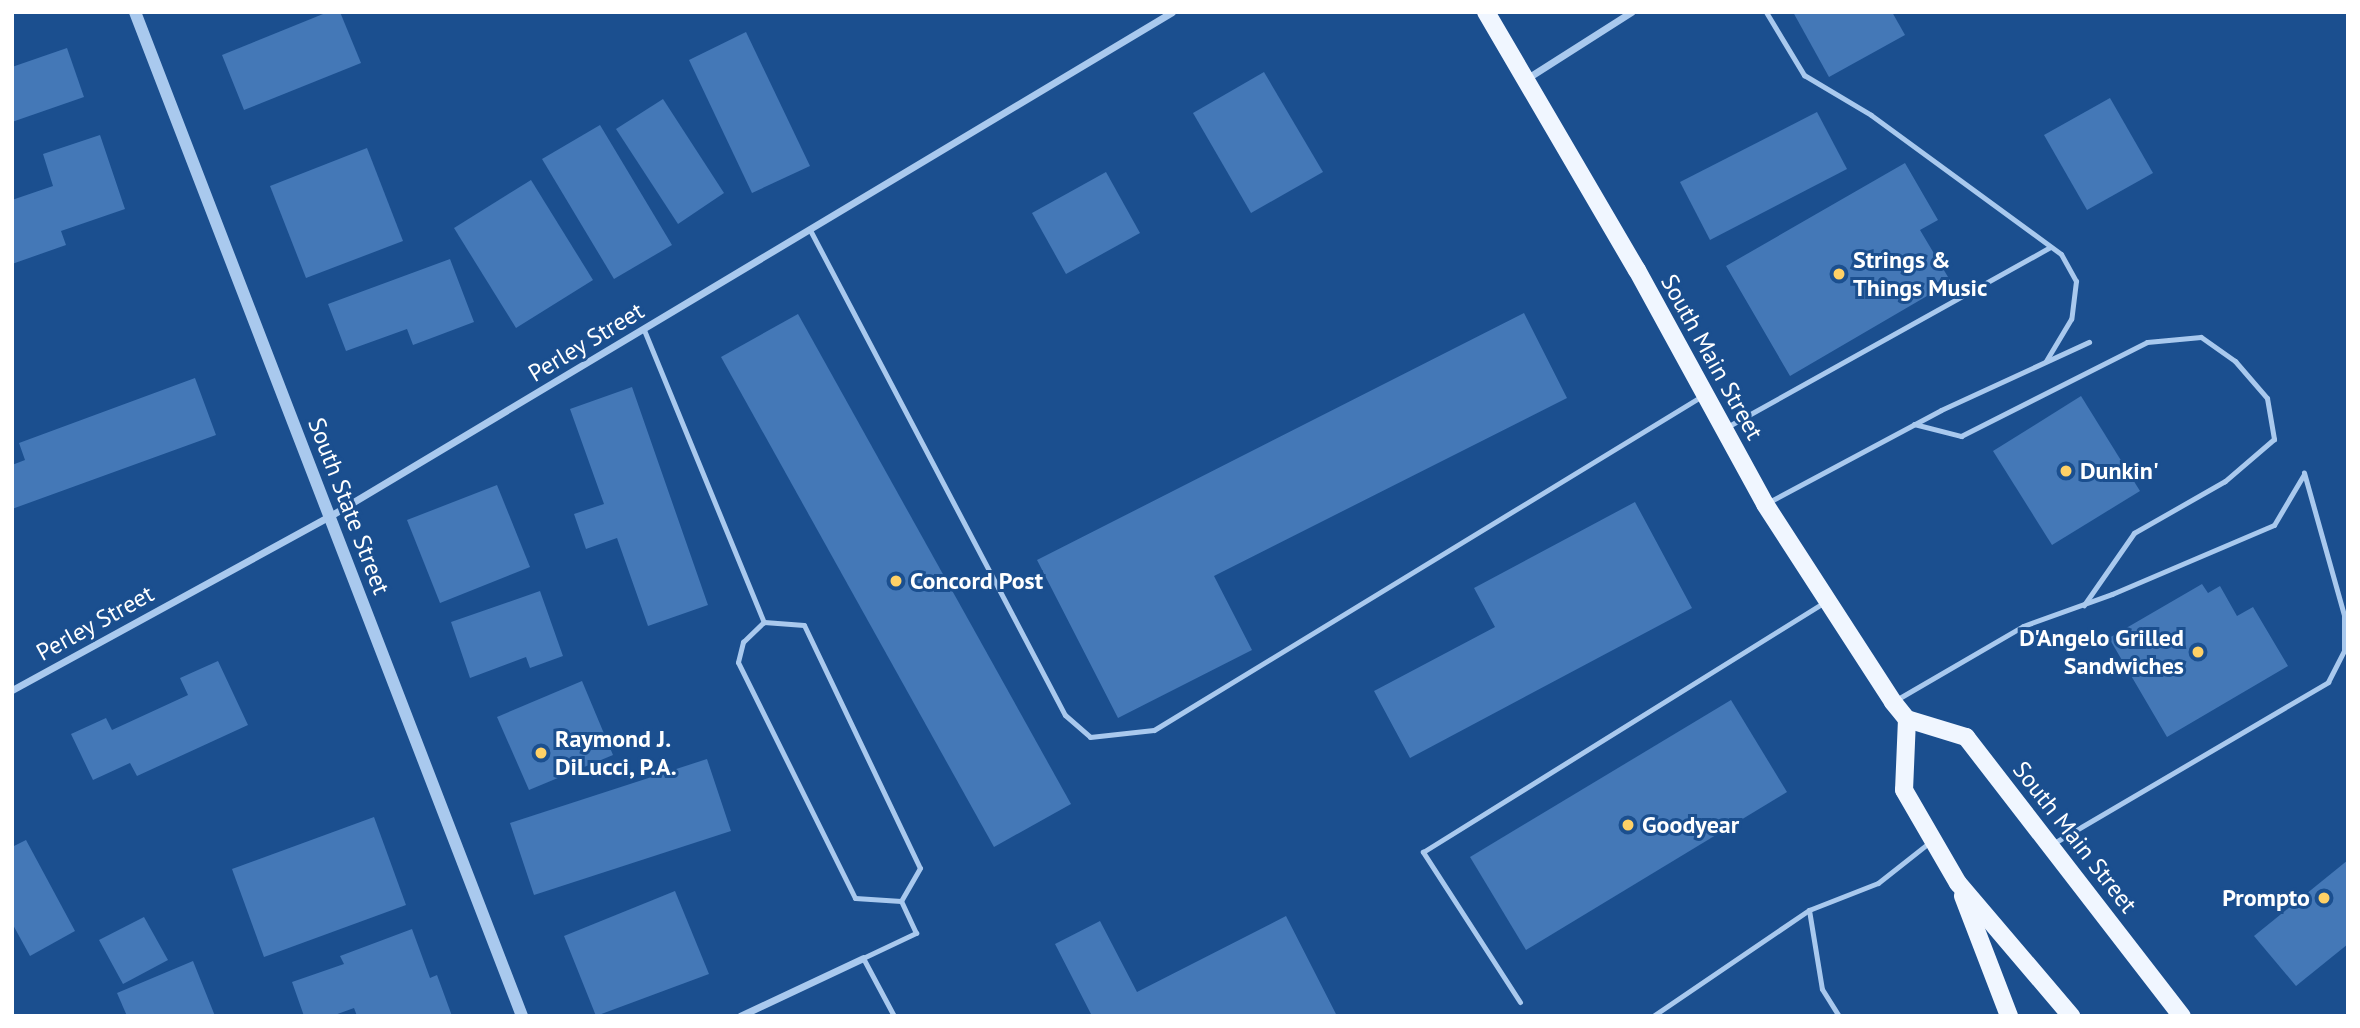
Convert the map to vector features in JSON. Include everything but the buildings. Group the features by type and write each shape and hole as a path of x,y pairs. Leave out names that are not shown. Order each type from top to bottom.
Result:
{"main road":[{"name":"South Main Street","path":"1486,12 1765,504 1893,702 1907,719 1966,737 2182,1016"},
{"path":"1907,719 1904,790 1932,841 1958,883 2071,1016"},
{"path":"1958,883 2009,1016"}],"street":[{"name":"South State Street","path":"135,12 522,1016"},
{"name":"Perley Street","path":"12,690 330,516 1172,12"},
{"path":"1523,81 1631,12"},
{"path":"740,1016 863,958"}],"lane":[{"path":"1766,12 1804,75 1871,115 2061,254 2076,281 2071,318 2046,361"},
{"path":"810,230 1065,715 1090,737 1154,730 1705,395"},
{"path":"1724,429 2050,247"},
{"path":"644,330 764,621"},
{"path":"1914,424 1961,436 2147,342 2200,337 2235,361 2267,398 2274,439 2225,481 2134,533 2084,604"},
{"path":"1765,504 1914,424 2089,342"},
{"path":"1893,702 2023,626 2084,604 2274,525 2304,473 2344,615 2344,651 2328,682 2051,845"},
{"path":"1520,1002 1423,852 1828,601"},
{"path":"764,621 743,642 738,662 855,898 901,901"},
{"path":"764,621 804,625 920,868 901,901"},
{"path":"1653,1016 1809,910 1878,883 1932,841"},
{"path":"894,1016 863,958 916,933 901,901"},
{"path":"1809,910 1822,989 1839,1016"}],"place":[{"name":"Strings & Things Music","path":"1839,274"},
{"name":"Dunkin'","path":"2066,471"},
{"name":"Concord Post","path":"896,581"},
{"name":"D'Angelo Grilled Sandwiches","path":"2198,652"},
{"name":"Raymond J. DiLucci, P.A.","path":"541,753"},
{"name":"Goodyear","path":"1628,825"},
{"name":"Prompto","path":"2324,898"}]}
